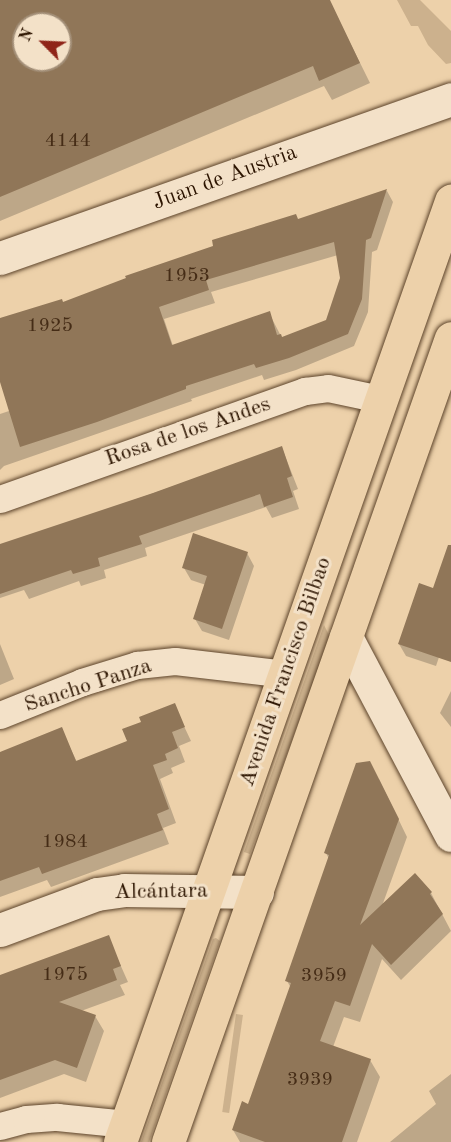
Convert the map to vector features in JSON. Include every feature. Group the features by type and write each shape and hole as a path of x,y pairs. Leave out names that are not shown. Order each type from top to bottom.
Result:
{"main road":[{"name":"Avenida Francisco Bilbao","path":"123,1133 451,201"},
{"name":"Avenida Francisco Bilbao","path":"168,1142 451,338"},
{"path":"324,567 333,610 346,637"}],"street":[{"name":"Juan de Austria","path":"0,258 451,99"},
{"name":"Rosa de los Andes","path":"0,499 305,391 328,388 380,399"},
{"path":"346,637 451,836"},
{"name":"Sancho Panza","path":"0,715 82,682 137,665 175,660 285,674"},
{"name":"Alcántara","path":"0,930 97,894 124,890 257,892"},
{"path":"0,1126 26,1119 57,1117 123,1133"}],"shaded area":[{"path":"397,0 420,0 451,31 451,63 446,64 428,45 418,26 411,26"},
{"path":"324,625 330,637 250,854 244,852"},
{"path":"213,939 220,941 149,1142 141,1142"},
{"path":"236,1014 243,1015 229,1113 222,1112"}],"building":[{"path":"0,0 330,0 360,63 319,81 313,66 0,197"},
{"path":"387,189 371,238 366,240 362,299 348,334 289,358 256,368 254,364 186,386 186,389 97,422 20,447 0,382 0,318 62,299 63,302 126,278 125,276 213,246 212,240 296,214 298,219","holes":["334,242 340,278 326,320 282,337 281,334 277,335 270,311 172,345 159,307 209,290 206,280"]},
{"path":"282,446 292,476 287,478 293,497 264,507 260,494 139,536 142,544 98,558 100,566 73,574 71,570 0,594 0,544 153,493"},
{"path":"193,533 248,552 222,629 193,619 207,576 182,568"},
{"path":"448,545 451,545 451,662 398,644 419,583 433,588"},
{"path":"175,703 185,727 172,732 178,748 165,754 167,760 153,765 169,809 157,814 163,830 42,874 39,867 0,881 0,752 62,727 76,761 127,741 122,729 141,722 139,717"},
{"path":"370,761 399,819 360,925 415,873 432,892 430,894 443,914 391,965 372,944 350,1006 335,1001 320,1041 371,1059 342,1142 265,1142 232,1130 242,1101 248,1104 291,983 285,981 329,855 324,853 356,763"},
{"path":"109,935 121,966 113,969 117,980 59,1002 96,1015 77,1068 55,1060 0,1080 0,975"}]}
